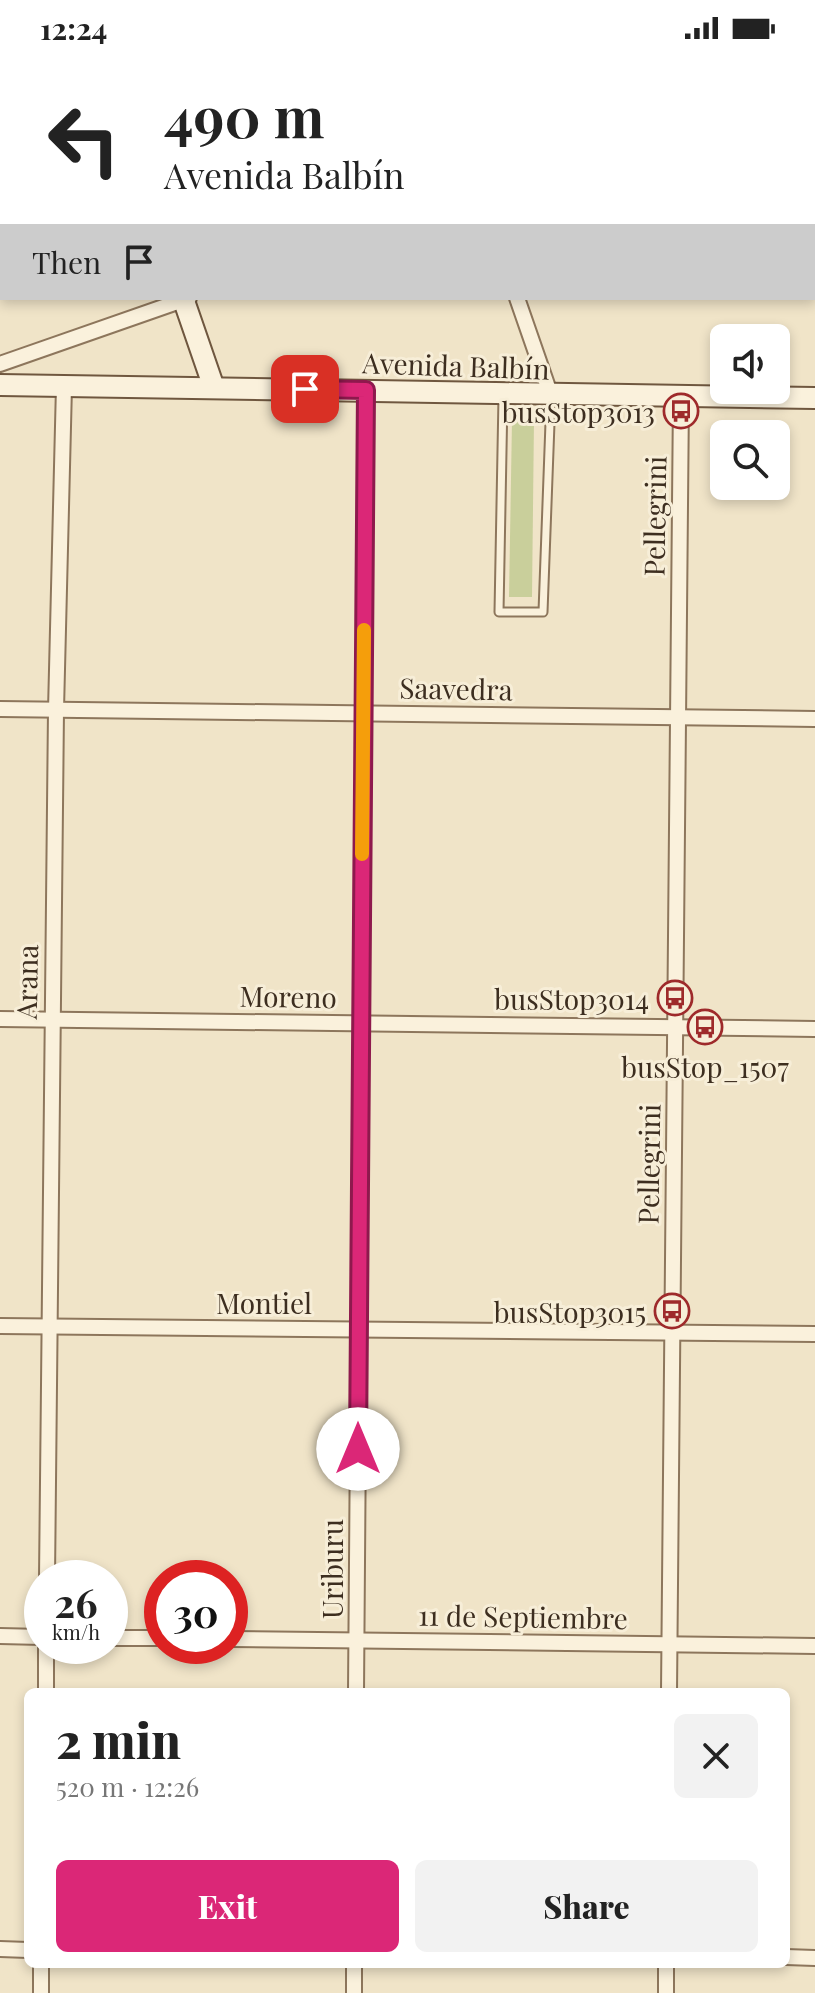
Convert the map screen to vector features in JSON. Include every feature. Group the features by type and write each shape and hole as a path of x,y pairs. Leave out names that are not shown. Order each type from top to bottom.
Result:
{"main road":[{"path":"185,300 214,388"},
{"name":"Avenida Balbín","path":"0,385 815,398"}],"street":[{"path":"0,364 182,300"},
{"path":"518,300 551,396"},
{"name":"Arana","path":"47,1560 51,1019 64,386"},
{"name":"Uriburu","path":"356,1688 366,390"},
{"name":"Pellegrini","path":"669,1688 681,397"},
{"name":"Saavedra","path":"0,709 815,719"},
{"name":"Moreno","path":"0,1019 815,1029"},
{"name":"Montiel","path":"0,1326 815,1334"},
{"path":"0,1636 24,1637"},
{"name":"11 de Septiembre","path":"248,1639 815,1646"},
{"path":"46,1664 46,1688"},
{"path":"0,1949 24,1950"},
{"path":"790,1957 815,1958"},
{"path":"41,1968 41,1993"},
{"path":"354,1968 354,1993"},
{"path":"666,1968 666,1993"}],"lane":[{"path":"503,395 499,612 543,612 551,396"}],"green space":[{"path":"512,420 534,420 532,597 509,597"}],"slow traffic":[{"path":"362,854 364,630"}],"place":[{"name":"busStop3013","path":"681,411"},
{"name":"busStop3014","path":"675,998"},
{"name":"busStop_1507","path":"705,1027"},
{"name":"busStop3015","path":"672,1311"}],"route":[{"path":"305,389 366,390 358,1449"}]}
